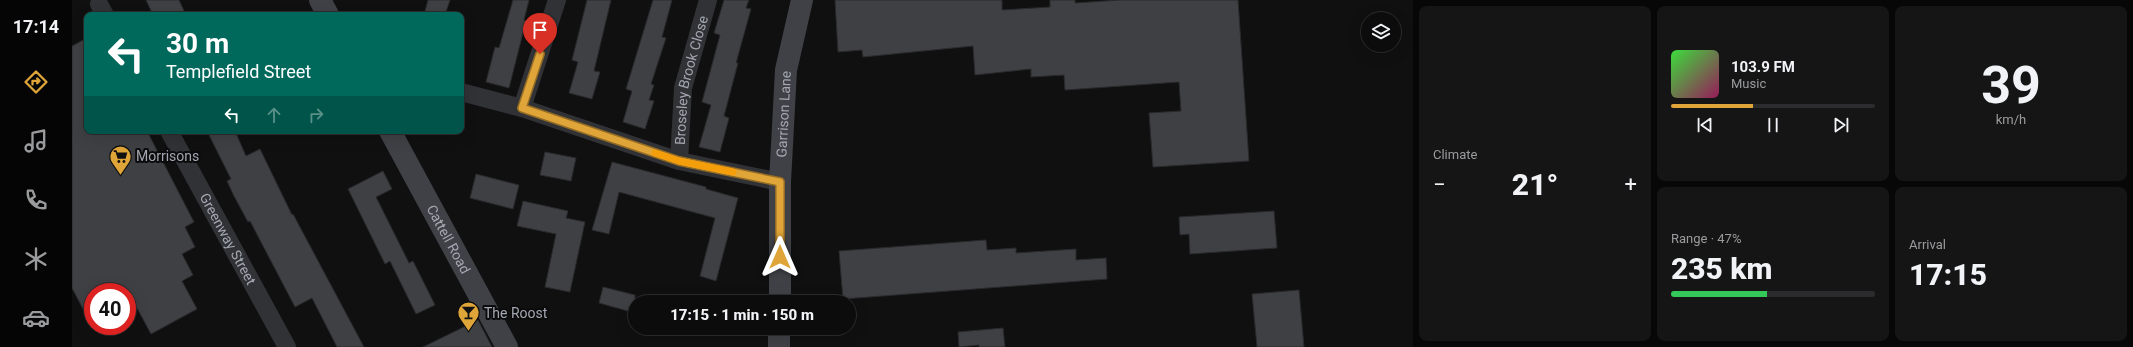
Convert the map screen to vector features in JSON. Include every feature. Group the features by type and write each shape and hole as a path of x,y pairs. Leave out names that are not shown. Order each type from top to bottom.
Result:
{"street":[{"path":"320,0 326,12"},
{"path":"522,108 557,0"},
{"name":"Broseley Brook Close","path":"679,161 683,88 708,0"},
{"name":"Garrison Lane","path":"780,295 780,182 786,70 802,0"},
{"path":"464,93 522,108 679,161 780,182"},
{"name":"Greenway Street","path":"170,134 287,347"},
{"name":"Cattell Road","path":"392,134 507,347"},
{"path":"778,347 779,335"}],"building":[{"path":"146,0 179,0 185,12 152,12"},
{"path":"428,0 450,0 446,12 425,12"},
{"path":"513,0 529,0 524,20 526,21 509,88 486,82 495,47 499,48"},
{"path":"587,0 611,0 594,71 600,72 592,99 569,93 578,62 572,60"},
{"path":"653,0 672,0 662,37 666,38 651,84 654,85 649,100 654,101 645,129 623,122 632,91 626,89"},
{"path":"724,0 749,0 746,8 751,9 736,63 738,63 724,116 729,118 720,152 699,147 711,105 702,102 720,35 714,33"},
{"path":"835,0 1002,0 1002,10 1050,7 1050,0 1075,0 1075,3 1120,0 1238,0 1249,161 1153,167 1149,113 1181,111 1179,82 1065,90 1064,75 1031,77 1031,69 975,75 973,46 863,57 862,50 838,52"},
{"name":"Morrisons","path":"84,40 84,134 149,134 194,222 185,227 195,247 182,254 193,275 182,281 197,309 151,334 136,309 136,283 84,283 84,311 72,288 72,46"},
{"path":"208,134 236,134 246,156 260,149 292,215 293,214 364,347 337,347 312,298 295,307 250,221 248,222 234,196 227,181 231,179"},
{"path":"545,152 576,158 571,181 540,175"},
{"path":"612,162 706,187 706,189 738,198 716,281 700,276 715,218 619,192 609,234 592,230"},
{"path":"383,171 392,189 376,197 409,263 413,261 435,305 416,314 390,261 385,264 348,189"},
{"path":"476,174 519,185 513,209 470,198"},
{"path":"523,201 568,211 566,218 585,222 570,292 545,287 556,234 517,226"},
{"path":"1274,211 1277,248 1190,254 1189,234 1180,235 1179,217"},
{"path":"986,240 987,250 1016,248 1016,253 1076,249 1076,260 1106,258 1107,279 856,298 856,295 843,295 839,251"},
{"path":"603,287 635,295 628,295 628,311 599,303"},
{"path":"1299,290 1304,347 1257,347 1252,294"},
{"name":"The Roost","path":"478,320 492,347 423,347"},
{"path":"1003,328 1005,347 979,347 979,345 959,347 958,332"}],"slow traffic":[{"path":"655,153 679,161 733,172"}],"place":[{"name":"Morrisons","path":"121,176"},
{"name":"The Roost","path":"468,332"}],"route":[{"path":"540,54 522,108 679,161 780,182 780,257"}]}
